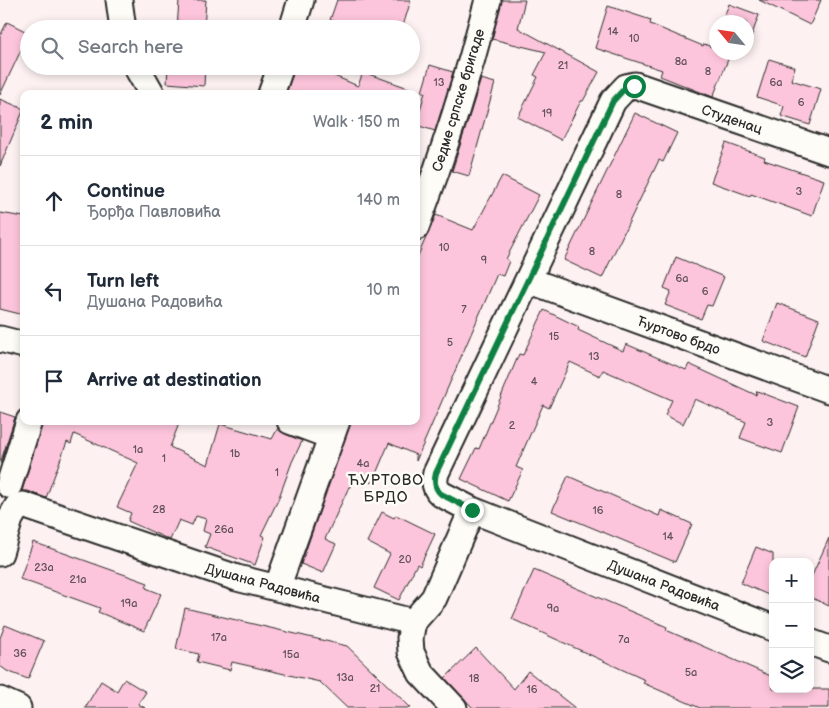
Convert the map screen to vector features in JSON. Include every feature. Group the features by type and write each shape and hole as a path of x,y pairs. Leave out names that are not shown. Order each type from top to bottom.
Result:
{"street":[{"path":"119,0 122,20"},
{"path":"295,20 301,0"},
{"name":"Седме српске бригаде","path":"420,217 439,168 488,0"},
{"path":"141,75 150,90"},
{"path":"272,90 278,75"},
{"name":"Студенац","path":"528,280 613,101 626,87 634,86 829,152"},
{"name":"Ћуртово брдо","path":"528,280 829,390"},
{"name":"Душана Радовића","path":"528,280 436,473 435,485 441,494 472,510 769,626"},
{"path":"0,339 20,344"},
{"path":"0,553 10,520 9,490 28,425"},
{"path":"277,588 333,428 315,425"},
{"name":"Душана Радовића","path":"9,490 23,505 211,570 413,622"},
{"path":"454,708 428,682 411,652 410,643 413,622 434,598 472,510"},
{"path":"814,644 829,650"},
{"path":"0,700 18,708"}],"building":[{"path":"179,0 206,0 205,20 178,20"},
{"path":"337,0 411,0 405,20 330,20"},
{"path":"502,0 525,0 518,28 599,72 583,101 581,101 561,140 518,117 538,77 534,75 546,52 492,39"},
{"path":"759,0 821,0 810,25"},
{"path":"729,4 759,15 754,29 754,15 725,15"},
{"path":"608,6 651,20 650,24 703,46 704,44 709,46 709,60 728,60 713,97 660,76 662,70 595,48"},
{"path":"7,22 20,28 20,52 0,95 0,36"},
{"path":"769,59 795,67 791,80 821,89 810,125 781,116 784,106 757,97"},
{"path":"430,65 453,72 435,131 420,126 420,110 425,92 422,92"},
{"path":"167,75 205,75 204,86 167,83"},
{"path":"292,75 332,75 358,86 362,75 372,75 414,90 287,90"},
{"path":"481,79 495,83 469,176 452,171"},
{"path":"0,99 20,107 20,118 0,166"},
{"path":"635,113 677,133 663,162 659,160 602,278 564,260"},
{"path":"726,143 765,157 764,160 824,180 812,216 711,182"},
{"path":"502,176 539,195 506,259 509,261 503,276 497,274 416,461 416,455 389,443 372,483 355,476 349,487 325,539 336,544 323,573 301,564 350,425 420,425 420,251 436,215 473,230"},
{"path":"0,213 20,216 20,314 0,309"},
{"path":"676,257 724,277 712,306 707,305 701,319 665,305 671,291 664,288"},
{"path":"777,303 819,319 805,357 763,341"},
{"path":"544,310 579,327 578,330 623,351 626,344 686,370 689,364 756,395 757,391 799,407 782,453 740,438 746,422 695,399 683,424 665,415 672,400 603,370 600,376 570,362 549,408 543,405 516,467 523,470 508,501 461,479 476,448 479,449 519,354 523,355"},
{"path":"0,412 15,417 1,461 0,461"},
{"path":"42,425 178,425 170,447 208,465 220,425 272,439 278,428 285,434 302,441 278,500 261,535 265,537 255,565 205,547 210,534 203,531 206,519 196,516 192,525 179,520 170,540 128,521 131,513 117,507 138,463 74,434 71,444 67,442 46,498 28,491 22,491"},
{"path":"568,476 659,516 661,510 692,524 675,562 552,511"},
{"path":"382,512 394,518 396,515 435,534 420,566 417,564 399,600 374,588 390,554 367,542"},
{"path":"829,538 829,606 814,599 814,571"},
{"path":"33,542 148,583 146,588 161,594 144,631 98,612 100,608 20,579"},
{"path":"756,547 773,554 773,558 769,558 769,595 741,583"},
{"path":"534,570 667,627 666,630 769,675 769,693 814,693 814,689 829,689 829,708 700,708 643,683 645,680 512,619"},
{"path":"185,608 347,646 411,708 347,708 320,682 232,662 230,670 197,662 199,654 176,649"},
{"path":"5,625 44,641 28,679 7,671 0,666 0,638"},
{"path":"476,648 514,689 528,671 575,708 473,708 445,678"},
{"path":"124,679 146,692 138,704 145,708 85,708 101,681 117,691"}],"district":[{"name":"ЋУРТОВО БРДО","path":"386,488"}],"route":[{"path":"472,510 437,490 434,480 436,473 613,101 626,87 634,86"}]}
